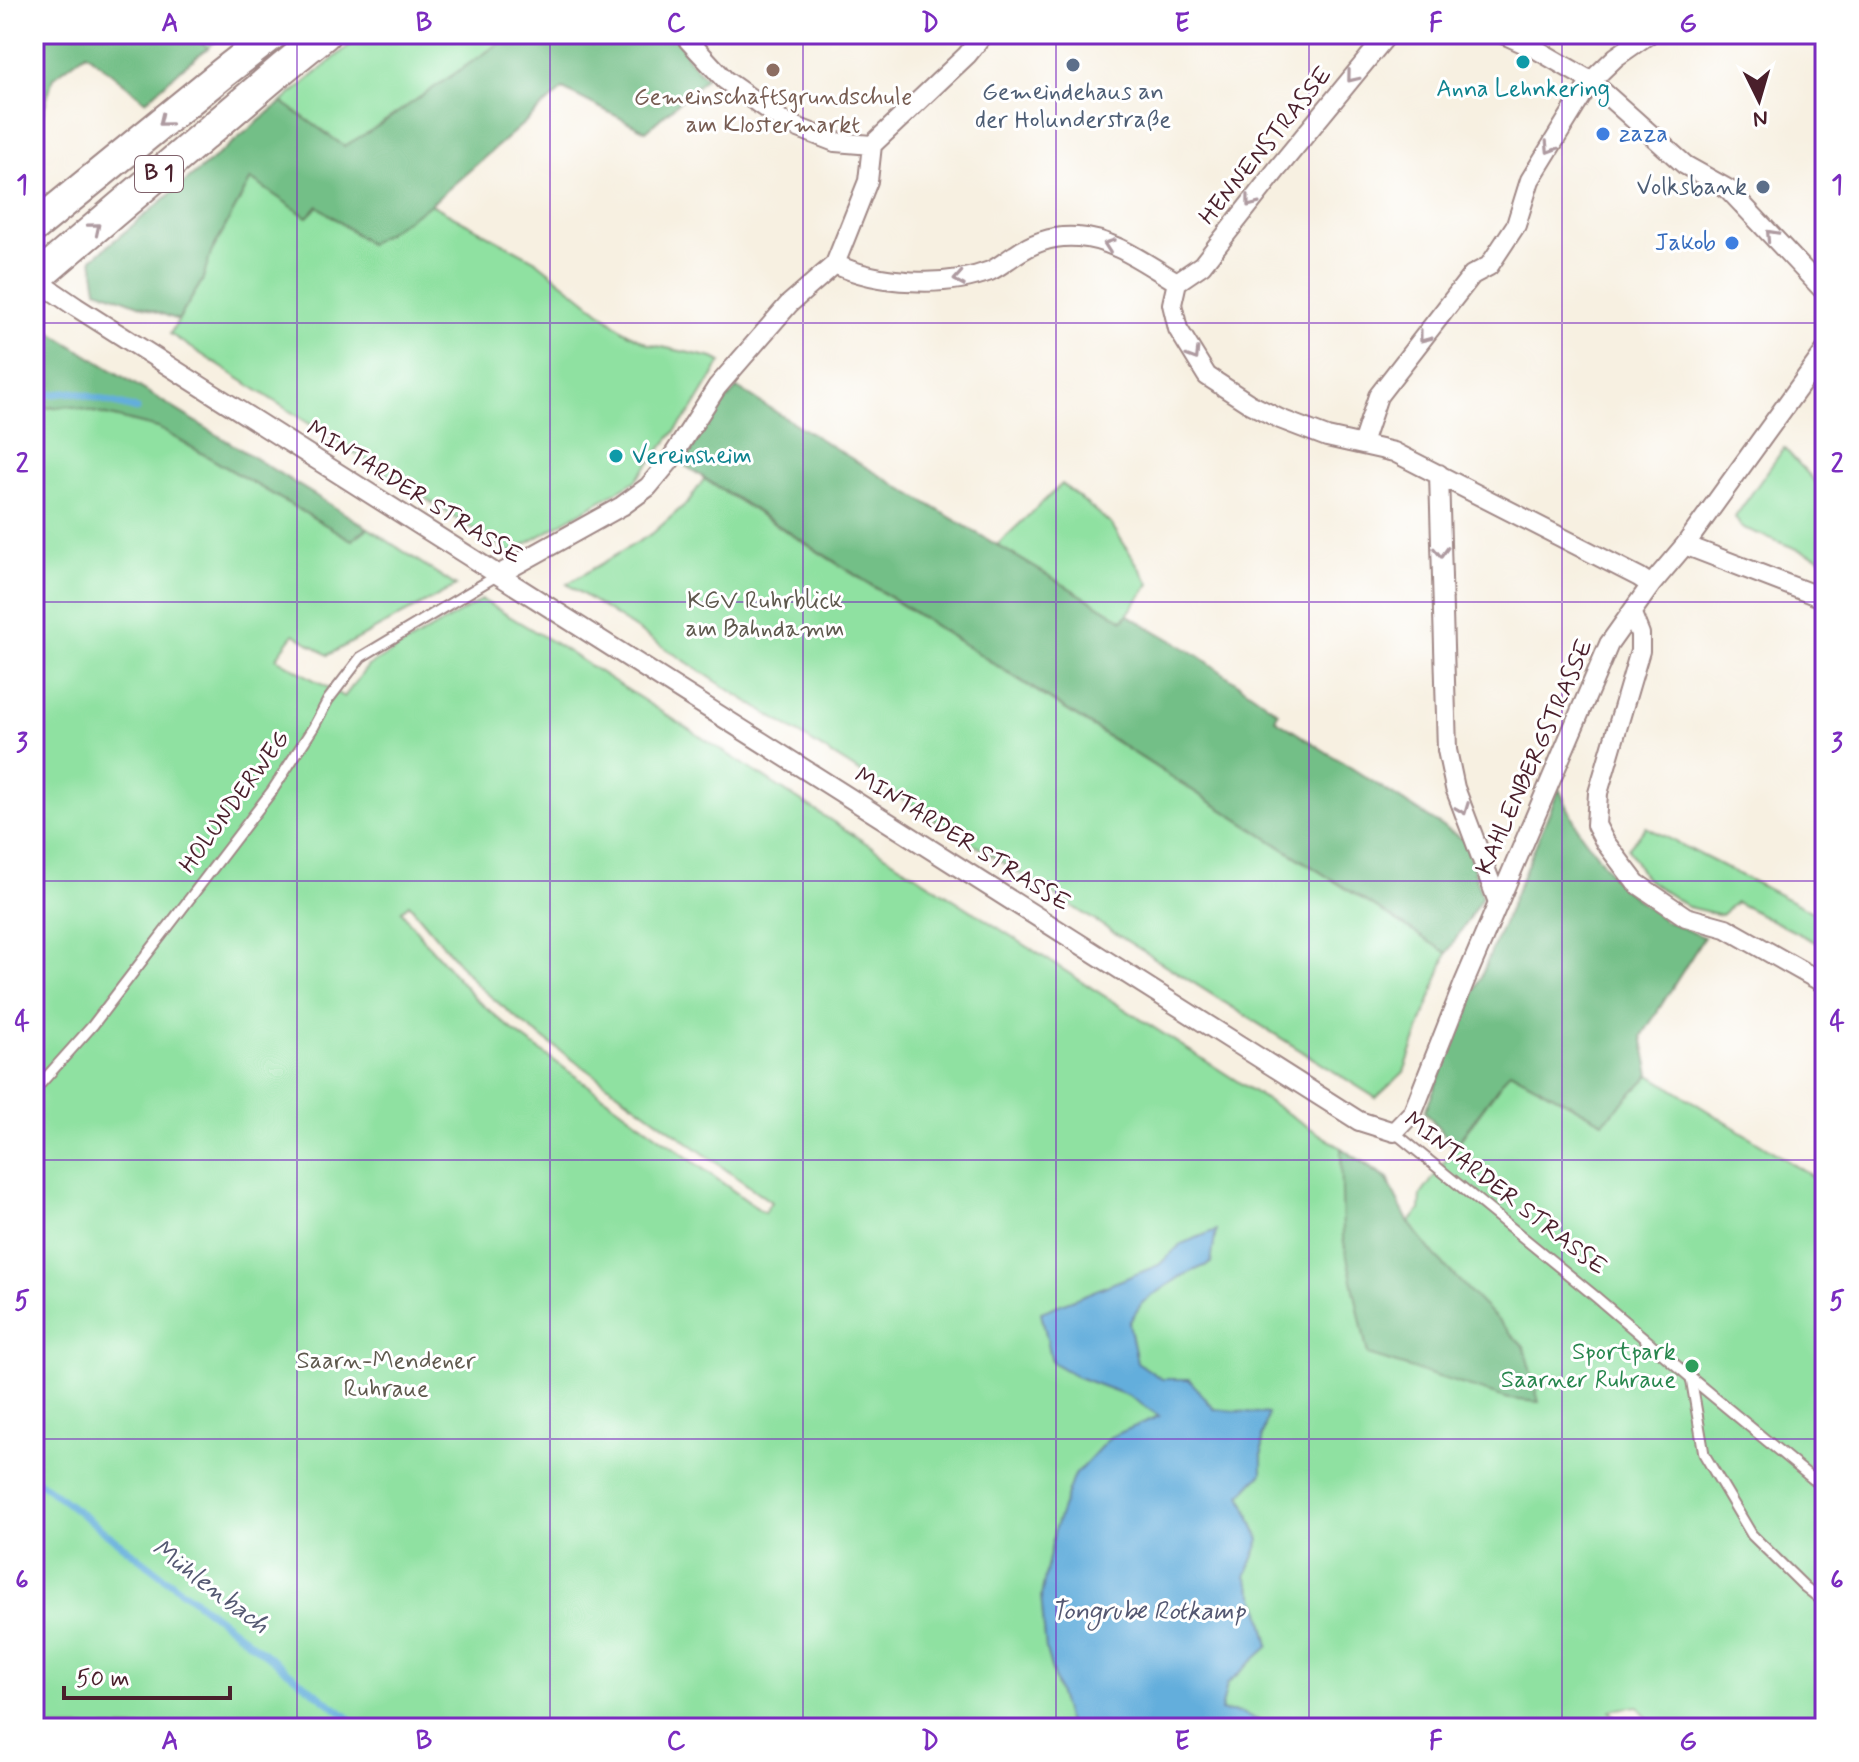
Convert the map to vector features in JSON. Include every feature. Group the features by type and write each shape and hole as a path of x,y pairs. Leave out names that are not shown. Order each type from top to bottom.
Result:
{"main road":[{"name":"B 1","path":"34,227 273,34"},
{"name":"B 1","path":"35,280 325,34"}],"street":[{"path":"685,34 725,80 786,123 835,142 872,145"},
{"path":"498,575 622,506 648,487 669,462 717,387 789,304 835,264 868,181 872,145 967,55 984,34"},
{"name":"HENNENSTRASSE","path":"1177,282 1202,265 1388,34"},
{"path":"1503,34 1591,81 1685,165 1728,189 1825,292"},
{"path":"1362,444 1378,396 1472,275 1489,266 1516,225 1530,180 1591,81 1616,57 1649,34"},
{"path":"835,264 853,272 917,282 959,281 993,270 1028,246 1054,237 1081,237 1115,246 1177,282 1172,304 1178,329 1207,376 1250,404 1327,437 1394,452 1651,585"},
{"name":"MINTARDER STRASSE","path":"35,280 1359,1121 1394,1132"},
{"name":"KAHLENBERGSTRASSE","path":"1394,1132 1413,1112 1464,983 1609,644 1651,585 1685,545 1825,351"},
{"path":"1439,474 1447,750 1455,788 1498,902"},
{"path":"1685,545 1825,599"},
{"path":"1632,614 1640,634 1640,651 1598,793 1596,825 1636,883 1686,917 1726,928 1825,984"}],"lane":[{"name":"HOLUNDERWEG","path":"34,1091 93,1025 272,791 328,700 361,657 498,575"},
{"name":"MINTARDER STRASSE","path":"1394,1132 1825,1489"},
{"path":"1691,1378 1704,1454 1752,1535 1825,1603"}],"green space":[{"path":"34,34 190,34 208,48 146,101 86,53 53,78 34,143"},
{"path":"140,34 225,34 183,67"},
{"path":"363,34 513,34 344,147 282,102"},
{"path":"513,34 675,34 688,59 706,78 646,131 563,89 431,204 369,244 318,206 307,217 251,179 211,253 202,281 178,320 97,289 92,259 282,102 344,146"},
{"path":"251,179 307,217 318,206 369,244 431,204 536,261 624,331 648,344 721,362 692,410 635,481 510,553 170,334 202,281 211,253"},
{"path":"34,322 368,528 352,540 158,428 70,406 34,409"},
{"path":"737,388 1123,620 1128,615 1199,656 1278,712 1275,719 1465,841 1482,897 1447,953 684,465 705,424"},
{"name":"Saarn-Mendener Ruhraue","path":"70,406 158,428 352,540 368,528 456,586 328,655 294,634 276,658 344,697 368,666 482,600 556,644 1388,1178 1405,1226 1434,1255 1409,1223 1420,1210 1421,1195 1510,1071 1603,1122 1650,1075 1825,1184 1825,1728 1655,1728 1638,1706 1610,1710 1627,1728 34,1728 34,409","holes":["409,904 477,985 526,1026 771,1202 764,1213 512,1030 475,998 401,911"]},
{"path":"1784,448 1825,492 1825,560 1741,527 1735,517"},
{"name":"KGV Ruhrblick am Bahndamm","path":"704,479 1447,953 1404,1072 1376,1098 567,584 653,533 689,501"},
{"path":"1062,484 1111,524 1150,584 1123,620 997,545"},
{"path":"1559,789 1579,831 1621,887 1665,921 1704,937 1642,1036 1650,1075 1603,1122 1510,1071 1454,1147 1425,1111"},
{"path":"1646,827 1825,918 1825,947 1736,902 1721,915 1688,907 1645,878 1628,848"},
{"path":"1341,1148 1387,1180 1409,1223 1434,1255 1524,1347 1539,1402 1509,1399 1368,1355 1343,1238"}],"water":[{"name":"Tongrube Rotkamp","path":"1216,1230 1211,1263 1180,1277 1142,1303 1129,1323 1137,1362 1162,1379 1189,1379 1214,1409 1268,1414 1262,1437 1262,1473 1241,1495 1260,1540 1246,1576 1261,1611 1269,1646 1227,1684 1221,1711 1242,1713 1271,1728 1069,1728 1046,1651 1041,1596 1055,1528 1073,1477 1110,1437 1159,1416 1129,1396 1078,1377 1052,1362 1041,1312 1159,1265 1181,1244"}],"waterway":[{"path":"34,396 73,392 137,409"},
{"name":"Mühlenbach","path":"34,1478 362,1728"}],"place":[{"name":"Anna Lehnkering","path":"1523,62"},
{"name":"Gemeindehaus an der Holunderstraße","path":"1073,65"},
{"name":"Gemeinschaftsgrundschule am Klostermarkt","path":"773,70"},
{"name":"zaza","path":"1603,134"},
{"name":"Volksbank","path":"1763,187"},
{"name":"Jakob","path":"1732,243"},
{"name":"Vereinsheim","path":"616,456"},
{"name":"Sportpark Saarner Ruhraue","path":"1692,1366"}]}
